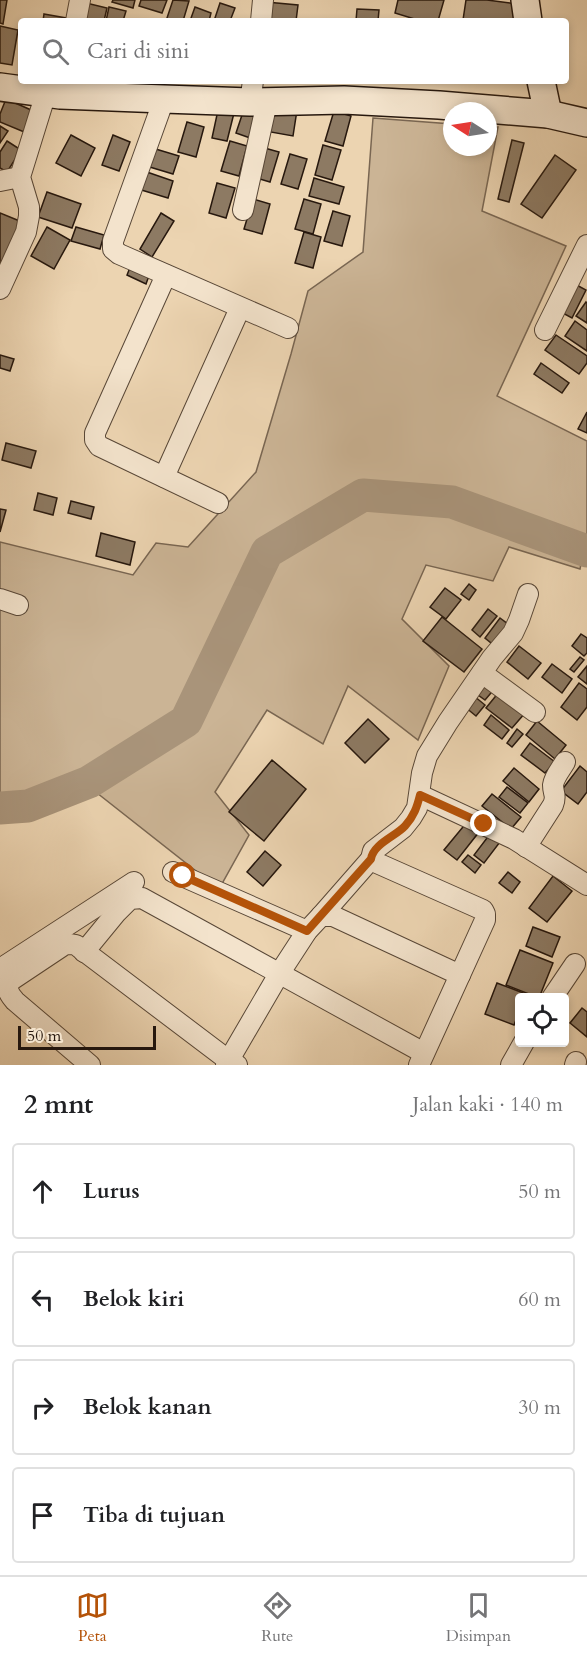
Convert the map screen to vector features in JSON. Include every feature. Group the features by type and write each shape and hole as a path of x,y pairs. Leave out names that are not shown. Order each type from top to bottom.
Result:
{"main road":[{"path":"525,0 528,18"},
{"path":"542,84 548,114"},
{"path":"0,87 164,99 257,95 439,105 548,114 587,123"}],"street":[{"path":"77,18 80,0"},
{"path":"261,18 263,0"},
{"path":"0,289 26,232 29,216 29,207 20,177 56,90"},
{"path":"243,210 257,95"},
{"path":"164,99 113,241 113,249 119,254 288,328"},
{"path":"0,182 20,177"},
{"path":"545,330 587,245"},
{"path":"166,274 95,433 95,440 99,446 218,503"},
{"path":"164,477 240,308"},
{"path":"90,1065 15,1001 8,991 10,981 64,945 76,945 230,1063 279,974 307,931 371,859 373,851 403,828 411,818 417,808 427,756 492,658 513,633 528,594"},
{"path":"482,673 535,712"},
{"path":"526,847 553,805 555,780 565,762"},
{"path":"420,795 484,824 587,885"},
{"path":"84,952 116,913 130,900 142,898 279,974 421,1059 485,914 483,910 371,859"},
{"path":"173,873 307,931"},
{"path":"0,969 134,882"},
{"path":"321,916 333,916 460,975"},
{"path":"555,993 575,964"},
{"path":"511,1065 521,1047"}],"shaded area":[{"path":"373,118 443,123 443,156 492,156 482,211 566,246 497,396 587,441 587,534 580,569 509,547 493,581 426,565 402,619 449,666 418,740 348,686 323,744 267,710 215,792 249,835 219,889 97,793 0,809 0,542 133,575 156,543 188,547 256,472 308,291 363,252"}],"building":[{"path":"0,0 7,0 3,24 0,23"},
{"path":"113,0 135,0 133,8 112,2"},
{"path":"141,0 167,0 162,13 139,6"},
{"path":"173,0 189,1 184,18 167,18"},
{"path":"398,0 444,0 439,18 411,18 395,13"},
{"path":"466,0 517,4 515,18 463,18"},
{"path":"82,2 107,8 105,18 79,18"},
{"path":"266,2 298,5 296,18 264,18"},
{"path":"220,3 235,8 231,18 215,18"},
{"path":"109,7 126,11 124,18 107,18"},
{"path":"195,7 211,13 210,18 191,18"},
{"path":"357,9 379,10 378,18 356,18"},
{"path":"44,14 66,18 43,18"},
{"path":"0,26 18,30 12,65 0,63"},
{"path":"6,99 38,113 29,134 0,122 0,114"},
{"path":"269,105 297,110 293,136 265,131"},
{"path":"244,109 261,115 253,139 236,133"},
{"path":"218,110 234,113 227,141 212,138"},
{"path":"334,111 351,116 343,146 325,141"},
{"path":"187,122 204,127 196,157 178,152"},
{"path":"0,126 8,131 0,143"},
{"path":"71,135 95,148 81,176 56,163"},
{"path":"113,135 130,142 119,171 102,165"},
{"path":"512,140 524,143 509,202 498,199"},
{"path":"7,141 21,150 7,172 0,168 0,152"},
{"path":"230,141 247,146 239,176 221,171"},
{"path":"323,145 341,150 332,180 315,175"},
{"path":"149,147 179,156 173,174 143,165"},
{"path":"261,147 279,152 270,182 253,177"},
{"path":"290,154 307,159 298,189 281,184"},
{"path":"555,155 576,170 542,218 521,204"},
{"path":"144,171 173,181 168,198 138,189"},
{"path":"314,178 344,187 339,204 309,196"},
{"path":"217,183 235,188 226,218 209,213"},
{"path":"47,192 81,204 72,228 38,217"},
{"path":"253,199 270,204 262,234 244,229"},
{"path":"304,199 321,204 313,234 295,229"},
{"path":"333,211 350,216 342,246 324,241"},
{"path":"0,213 22,222 0,276"},
{"path":"161,213 174,221 152,257 140,249"},
{"path":"47,227 70,240 54,269 31,256"},
{"path":"76,227 104,235 100,249 71,241"},
{"path":"304,232 321,237 313,268 295,263"},
{"path":"131,265 150,273 146,284 127,275"},
{"path":"571,282 586,290 572,318 557,310"},
{"path":"587,303 587,323 576,316"},
{"path":"575,321 587,330 587,351 565,336"},
{"path":"556,335 587,356 587,363 579,374 545,350"},
{"path":"0,355 14,359 10,371 0,368"},
{"path":"541,363 569,383 562,393 534,374"},
{"path":"587,412 587,433 578,429"},
{"path":"6,443 36,451 31,468 2,460"},
{"path":"38,493 57,498 53,515 34,510"},
{"path":"71,501 94,507 91,519 68,513"},
{"path":"0,509 6,510 0,532"},
{"path":"101,533 135,542 130,565 96,556"},
{"path":"469,584 476,590 469,600 461,594"},
{"path":"445,588 461,600 446,619 430,607"},
{"path":"488,609 497,616 480,637 472,630"},
{"path":"442,617 482,649 464,672 423,641"},
{"path":"500,618 512,627 496,647 485,638"},
{"path":"581,634 587,638 587,653 584,656 572,646"},
{"path":"519,646 541,663 528,679 507,662"},
{"path":"580,657 584,660 574,672 570,669"},
{"path":"552,664 572,679 562,693 542,677"},
{"path":"587,666 587,684 578,677"},
{"path":"485,678 496,687 485,700 474,692"},
{"path":"579,683 587,689 587,707 577,720 561,707"},
{"path":"499,692 525,713 512,728 486,708"},
{"path":"474,696 485,705 476,716 465,707"},
{"path":"491,715 509,730 502,739 484,725"},
{"path":"368,719 389,739 365,763 345,743"},
{"path":"537,721 566,745 555,759 526,735"},
{"path":"517,729 523,734 512,747 507,743"},
{"path":"530,743 555,762 545,773 521,755"},
{"path":"272,760 306,789 264,841 229,812"},
{"path":"580,766 587,772 587,792 578,804 561,791"},
{"path":"514,768 539,789 529,802 503,781"},
{"path":"507,787 528,803 520,813 499,797"},
{"path":"492,794 521,817 511,829 482,806"},
{"path":"467,822 479,832 457,860 444,850"},
{"path":"490,834 500,842 484,863 474,855"},
{"path":"265,851 281,865 263,886 247,872"},
{"path":"468,855 481,865 475,873 462,862"},
{"path":"508,872 520,882 512,893 499,883"},
{"path":"553,876 572,891 547,922 529,908"},
{"path":"533,927 560,937 552,957 526,946"},
{"path":"520,950 553,963 541,993 526,993 506,985"},
{"path":"497,983 523,993 515,993 514,1025 485,1014"},
{"path":"582,1008 587,1012 587,1037 570,1023"}],"waterway":[{"path":"0,808 28,806 89,782 186,721 267,552 363,495 452,502 587,551"}],"route":[{"path":"183,876 307,931 371,859 373,851 403,828 417,808 420,795 484,824"}]}
